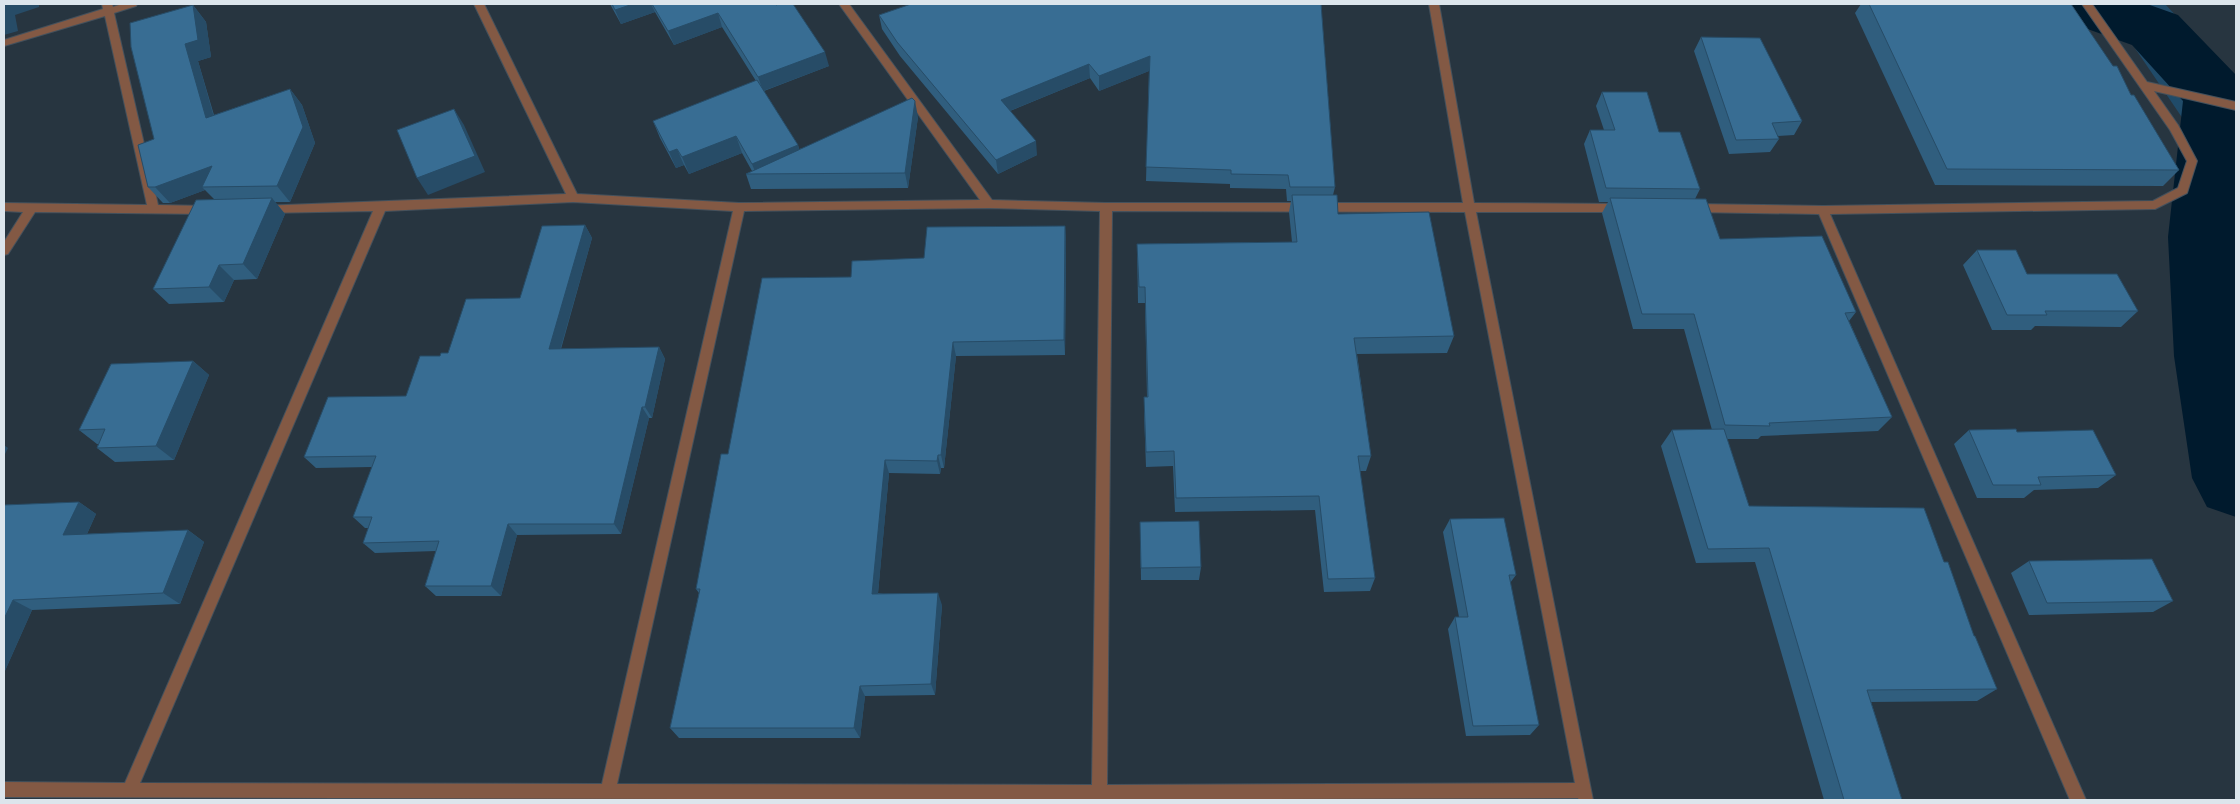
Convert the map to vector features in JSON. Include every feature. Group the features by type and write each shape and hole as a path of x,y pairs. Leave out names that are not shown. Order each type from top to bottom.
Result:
{"street":[{"path":"4,44 108,8 132,4"},
{"path":"479,4 573,198"},
{"path":"844,4 989,204"},
{"path":"4,790 1585,795 1469,206 1434,4"},
{"path":"1685,208 1823,210 2155,205 2183,190 2192,161 2174,128 2088,4"},
{"path":"108,8 154,210"},
{"path":"2143,85 2236,106"},
{"path":"252,209 381,207 573,198 739,207 989,204 1106,208 1469,206 1636,208"},
{"path":"4,206 222,210"},
{"path":"4,251 32,207"},
{"path":"129,791 381,207"},
{"path":"608,792 739,207"},
{"path":"1099,792 1106,208"},
{"path":"1823,210 2078,800"}],"shaded area":[{"path":"2105,4 2165,4 2236,80 2236,499 2186,388 2200,144"}],"building":[{"path":"612,4 633,4 615,10"},
{"path":"652,4 793,4 825,52 758,77 718,13 668,31"},
{"path":"911,4 1321,4 1335,187 1290,187 1288,175 1231,174 1231,170 1146,167 1150,56 1099,76 1089,64 1001,100 1036,141 996,160 897,42 879,15"},
{"path":"1869,4 2071,4 2113,66 2117,66 2131,95 2134,95 2179,170 1947,169"},
{"path":"193,5 198,40 185,44 206,118 290,89 303,127 277,186 202,187 212,166 155,187 148,187 138,145 154,139 131,47 130,23"},
{"path":"1701,37 1760,38 1802,121 1772,123 1779,139 1736,140"},
{"path":"757,80 798,145 752,164 736,136 682,157 677,149 669,152 653,121"},
{"path":"1602,92 1647,92 1659,132 1680,132 1700,189 1606,188 1590,130 1615,130"},
{"path":"912,98 915,101 905,173 746,174"},
{"path":"454,109 475,156 417,178 397,130"},
{"path":"1292,195 1337,195 1338,214 1429,212 1454,336 1354,338 1371,456 1358,456 1375,578 1328,579 1319,496 1176,498 1174,451 1146,452 1144,397 1148,397 1145,287 1139,287 1137,244 1297,242"},
{"path":"272,198 243,264 219,265 209,287 153,289 196,200"},
{"path":"1610,198 1706,199 1720,239 1822,236 1856,312 1845,313 1892,417 1769,423 1770,426 1725,425 1694,314 1642,314"},
{"path":"585,225 549,349 659,347 645,407 642,407 614,524 508,524 491,586 425,586 439,541 363,543 372,517 353,517 376,456 304,457 328,397 406,396 420,356 440,356 441,353 448,353 466,299 520,298 542,226"},
{"path":"1065,226 1064,340 953,342 941,455 938,455 937,461 885,460 872,594 938,593 931,684 860,686 854,728 670,728 700,589 696,589 721,454 728,454 762,278 851,277 852,261 924,258 927,227"},
{"path":"1977,250 2016,250 2027,274 2117,274 2138,311 2045,311 2047,315 2007,315"},
{"path":"193,361 156,446 97,448 105,429 79,430 111,364"},
{"path":"1724,429 1749,506 1924,508 1944,562 1948,562 1974,636 1997,689 1867,690 1902,800 1844,800 1769,548 1708,549 1672,430"},
{"path":"2016,429 2017,432 2093,430 2116,475 2038,477 2041,485 1993,485 1969,430"},
{"path":"79,502 63,535 188,530 163,593 13,600 4,619 4,505"},
{"path":"1504,518 1516,575 1509,575 1539,725 1473,726 1455,617 1468,617 1450,519"},
{"path":"1199,521 1201,567 1141,568 1140,522"},
{"path":"2152,559 2173,601 2047,603 2029,561"}],"waterway":[{"path":"2099,4 2105,12 2155,30 2217,96 2205,237 2213,356 2236,481"}]}
